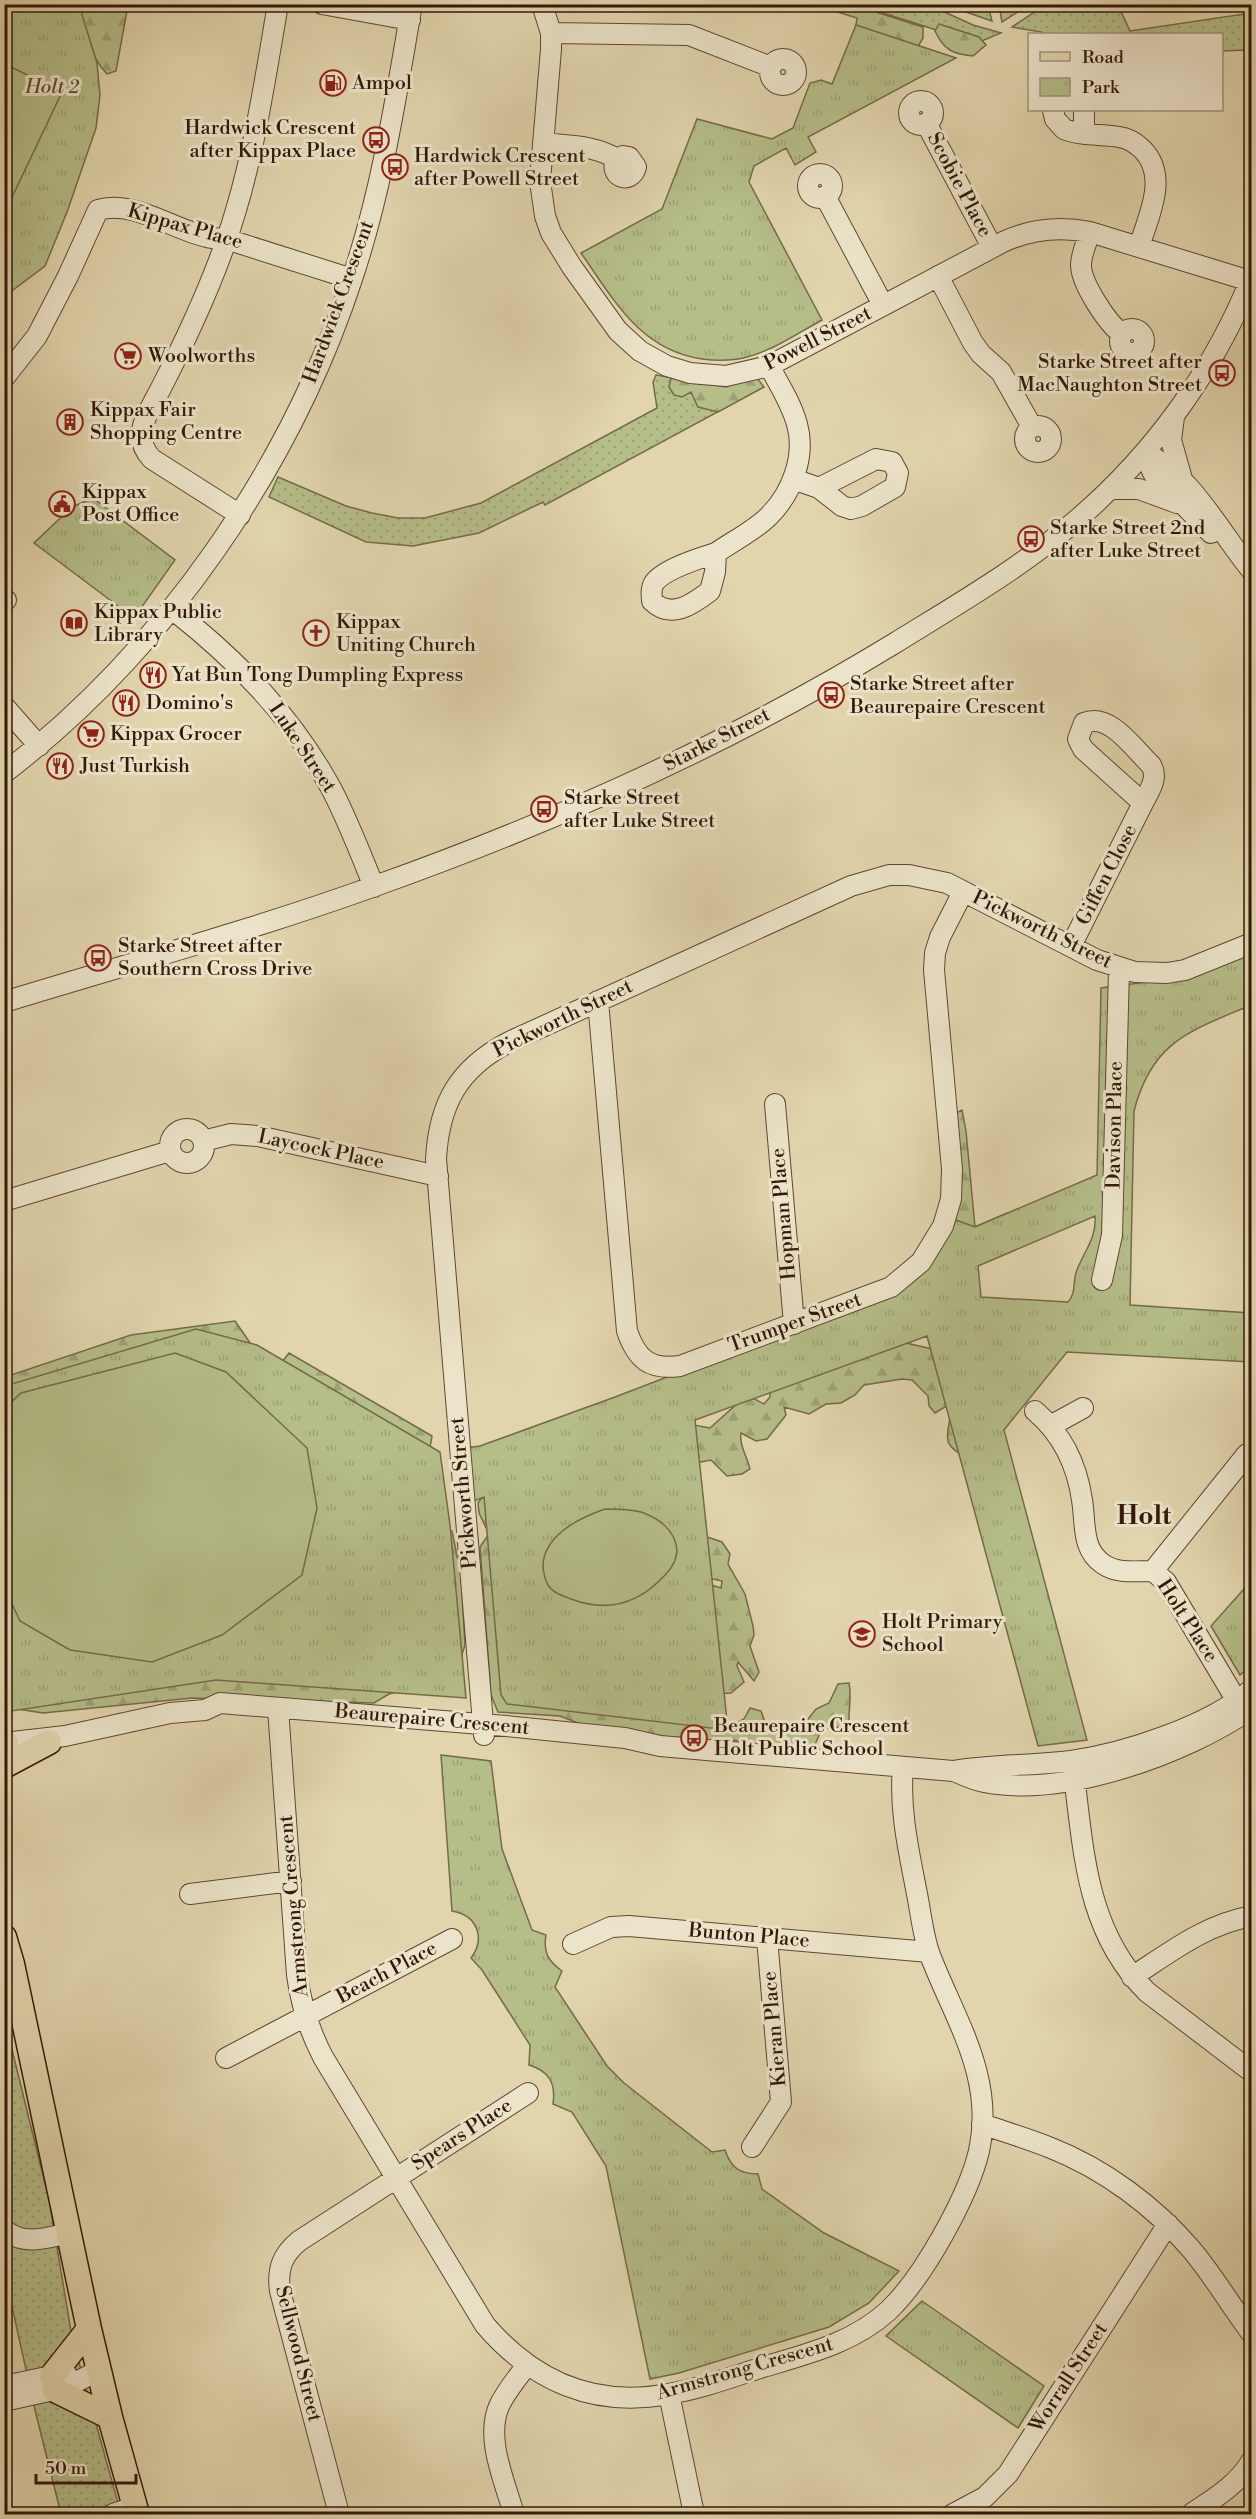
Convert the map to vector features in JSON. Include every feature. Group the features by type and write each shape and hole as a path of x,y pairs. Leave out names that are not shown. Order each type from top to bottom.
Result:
{"main road":[{"path":"5,1750 57,1739"},
{"path":"4,1937 15,1976 89,2329 110,2417 128,2512"},
{"path":"89,2329 53,2383 110,2417"}],"street":[{"path":"240,515 152,459 144,449 141,435 144,420 195,319 226,238 251,151 278,4"},
{"path":"322,4 411,12"},
{"name":"Powell Street","path":"542,4 551,33 541,197 551,233 572,267 625,338 659,363 690,374 730,376 769,366 992,248 1014,237 1036,231 1064,229 1090,232 1251,279"},
{"name":"Hardwick Crescent","path":"4,772 39,746 98,690 172,609 240,515 276,453 329,343 352,279 371,216 386,152 411,12"},
{"path":"551,33 689,35 771,67"},
{"path":"1053,111 1055,119 1064,129 1121,137 1131,141 1146,153 1152,163 1156,179 1154,195 1138,246"},
{"path":"1084,111 1084,133"},
{"name":"Scobie Place","path":"926,123 992,248"},
{"path":"543,143 589,147 604,151 617,159"},
{"path":"825,196 883,305"},
{"name":"Kippax Place","path":"4,378 37,336 98,210 109,206 207,237 226,238 352,279"},
{"path":"1090,232 1082,259 1082,273 1108,322 1122,334"},
{"path":"938,276 973,343 1009,383 1032,427"},
{"name":"Starke Street","path":"4,1002 285,916 500,839 626,785 755,721 848,671 1045,545 1111,489 1174,417 1204,373 1229,328 1251,279"},
{"path":"716,553 768,517 783,500 793,479 800,452 797,425 769,366"},
{"path":"1174,417 1172,440 1182,482"},
{"path":"1144,453 1160,459 1182,482 1251,571"},
{"path":"1144,453 1154,473 1182,505 1205,528 1236,552"},
{"path":"793,479 819,488"},
{"path":"1111,489 1139,489 1182,505"},
{"name":"Luke Street","path":"172,609 242,668 287,720 332,791 374,886"},
{"path":"4,706 39,746"},
{"name":"Giffen Close","path":"1071,946 1143,803"},
{"name":"Pickworth Street","path":"484,1730 436,1159 440,1121 449,1100 471,1069 494,1050 870,879 909,875 928,878 963,891 1119,969 1151,973 1185,970 1251,943"},
{"name":"Trumper Street","path":"598,1001 627,1331 633,1349 647,1363 664,1368 681,1366 891,1287 921,1262 943,1226 951,1200 952,1169 934,970 935,953 963,891"},
{"name":"Davison Place","path":"1102,1280 1112,1235 1119,969"},
{"name":"Hopman Place","path":"775,1104 794,1324"},
{"name":"Laycock Place","path":"4,1201 170,1151 172,1138 182,1129 195,1131 203,1141 231,1134 258,1136 438,1176"},
{"path":"1052,1425 1083,1408"},
{"path":"1035,1411 1052,1425 1063,1443 1078,1481 1086,1542 1090,1551 1105,1565 1114,1569 1153,1570"},
{"name":"Holt Place","path":"1246,1703 1166,1582 1153,1570 1247,1454 1251,1457"},
{"name":"Beaurepaire Crescent","path":"57,1739 134,1719 205,1710 219,1716 279,1714 484,1730 953,1771 983,1782 1049,1784 1074,1770 1172,1750 1246,1703"},
{"name":"Armstrong Crescent","path":"279,1714 297,1975 305,2016 323,2057 485,2325 526,2365 557,2382 590,2393 629,2398 669,2394 816,2352 842,2342 887,2312 906,2292 928,2259 961,2198 977,2158 982,2124 978,2072 971,2049 929,1952 904,1824 901,1795 903,1767"},
{"path":"1074,1770 1089,1881 1098,1918 1113,1949 1132,1977 1162,2005 1251,2072"},
{"path":"190,1894 291,1881"},
{"path":"1132,1977 1200,1934 1225,1923 1251,1916"},
{"name":"Bunton Place","path":"573,1944 611,1927 629,1926 929,1952"},
{"name":"Beach Place","path":"226,2058 452,1938"},
{"name":"Kieran Place","path":"752,2147 781,2102 767,1938"},
{"name":"Spears Place","path":"396,2178 528,2092"},
{"path":"982,2124 1052,2148 1094,2169 1131,2193 1168,2224 1208,2270 1251,2334"},
{"name":"Sellwood Street","path":"339,2514 278,2277 281,2263 289,2250 299,2241 396,2178"},
{"name":"Worrall Street","path":"953,2514 986,2497 1008,2474 1168,2224"},
{"path":"4,2230 22,2240 33,2241 69,2234"},
{"path":"514,2514 496,2446 495,2424 500,2403 526,2365"},
{"path":"4,2401 53,2383 99,2370"},
{"path":"4,2386 53,2383"},
{"path":"669,2394 694,2514"},
{"path":"1191,2514 1232,2485 1245,2472 1251,2460"}],"green space":[{"path":"999,4 1029,5 1002,22"},
{"name":"Holt 2","path":"5,5 82,5 82,15 97,63 100,95 96,128 67,212 45,266 5,296"},
{"path":"79,5 128,5 116,71 107,74 95,58"},
{"path":"815,5 869,5 876,12 923,27 923,38 909,62 856,25 857,18"},
{"path":"858,5 896,5 897,11 936,8 973,25 1001,33 977,43"},
{"path":"954,5 988,5 992,21 966,12"},
{"path":"1045,5 1118,5 1130,31 1244,14 1246,50 1223,51 1223,33 1044,33 1012,27"},
{"path":"939,24 979,37 986,45 973,56 949,50 935,31"},
{"path":"856,25 956,58 808,137 816,152 795,165 786,148 754,166 749,182 822,320 767,350 736,359 702,359 680,354 662,345 645,334 617,305 581,253 662,209 697,119 772,139 793,128 810,83 821,80 832,84"},
{"path":"5,64 62,92 5,212"},
{"path":"656,375 726,387 764,387 545,505 543,502 479,533 413,546 366,542 269,497 278,477 346,506 398,518 425,518 481,503 657,408 653,382"},
{"path":"671,378 726,387 739,381 757,378 764,387 718,412 698,407 691,392 682,397 674,395 669,387"},
{"path":"93,498 175,560 134,618 34,543 72,507"},
{"path":"1251,949 1251,1005 1210,1023 1176,1042 1151,1069 1142,1087 1134,1111 1130,1305 1251,1313 1251,1362 1067,1352 1004,1430 1087,1740 1038,1746 927,1336 695,1420 728,1730 507,1704 501,1695 484,1497 469,1503 465,1448 480,1446 615,1397 901,1287 936,1255 956,1220 975,1227 1097,1175 1101,988 1192,976","holes":["1095,1216 1092,1238 1077,1270 1068,1302 981,1297 978,1266"]},
{"path":"962,1110 975,1227 1007,1213 1016,1214 961,1232 954,1218 956,1113"},
{"path":"235,1321 272,1375 289,1353 432,1436 429,1454 428,1522 452,1531 461,1575 465,1645 455,1676 389,1694 374,1703 192,1698 43,1713 5,1707 5,1377 131,1335"},
{"path":"196,1329 257,1345 440,1452 450,1525 466,1698 216,1680 5,1712 5,1386"},
{"path":"880,1337 941,1351 969,1362 984,1340 999,1337 1042,1352 1043,1362 1040,1372 998,1431 979,1450 968,1457 957,1452 948,1440 950,1412 948,1405 935,1413 929,1406 928,1396 912,1380 902,1379 864,1385 855,1395 841,1403 826,1404 809,1414 784,1407 786,1415 767,1439 756,1441 741,1433 742,1446 750,1469 742,1474 727,1476 711,1460 679,1466 653,1465 629,1480 593,1483 584,1481 575,1488 569,1503 528,1508 523,1518 535,1535 532,1543 516,1539 513,1531 509,1538 515,1551 502,1569 517,1574 526,1605 547,1626 556,1647 559,1664 551,1663 532,1638 521,1643 517,1658 536,1697 551,1674 567,1674 573,1702 605,1707 602,1692 609,1684 622,1690 627,1702 648,1706 648,1698 661,1688 652,1688 642,1694 612,1667 600,1674 589,1668 588,1657 596,1646 605,1647 602,1628 621,1637 621,1646 626,1657 644,1664 647,1649 660,1639 675,1651 672,1660 656,1669 657,1677 692,1670 708,1670 707,1665 713,1642 695,1619 696,1609 690,1603 683,1601 682,1610 688,1622 682,1626 671,1614 670,1595 682,1586 692,1587 701,1594 708,1584 721,1588 722,1581 704,1577 693,1563 707,1537 722,1542 730,1554 728,1564 745,1594 754,1635 750,1646 759,1672 754,1681 738,1662 737,1666 744,1682 731,1693 687,1696 676,1693 672,1696 678,1705 718,1709 723,1724 729,1727 744,1719 750,1708 761,1711 767,1728 800,1729 816,1709 829,1703 838,1684 849,1683 849,1726 822,1729 813,1749 791,1754 776,1754 761,1752 737,1741 722,1741 718,1746 702,1744 704,1732 687,1732 681,1737 672,1738 621,1728 583,1725 560,1716 498,1712 491,1695 480,1547 489,1534 479,1513 478,1503 494,1481 511,1495 514,1493 507,1485 519,1475 559,1479 560,1465 567,1458 580,1455 594,1465 606,1462 615,1455 606,1443 607,1438 632,1426 646,1427 655,1439 666,1420 710,1428 747,1395 764,1404 770,1397 769,1381 778,1376 841,1347 853,1354 865,1354 867,1343"},
{"path":"175,1353 226,1372 307,1448 317,1508 302,1575 222,1635 152,1662 70,1650 20,1621 5,1589 5,1408 21,1393"},
{"path":"605,1509 641,1512 661,1522 673,1537 676,1546 673,1564 656,1584 623,1603 598,1605 585,1603 555,1592 547,1583 543,1568 544,1557 549,1547 555,1538 574,1523"},
{"path":"1251,1581 1251,1665 1240,1675 1211,1626"},
{"path":"441,1755 491,1761 502,1849 532,1930 546,1935 545,1946 548,1956 553,1964 562,1971 555,1987 607,2066 624,2083 712,2152 725,2150 737,2169 746,2173 758,2174 762,2189 824,2233 899,2271 869,2303 829,2327 679,2373 650,2379 606,2166 572,2112 553,2104 554,2097 550,2079 542,2071 529,2065 530,2045 482,1970 471,1958 478,1943 478,1935 473,1922 461,1913 452,1911"},
{"path":"4,2017 49,2200 72,2337 121,2514 61,2514 35,2410 5,2275"},
{"path":"922,2301 1044,2386 1018,2428 886,2336"}],"place":[{"name":"Ampol","path":"333,83"},
{"name":"Hardwick Crescent after Kippax Place","path":"376,140"},
{"name":"Hardwick Crescent after Powell Street","path":"395,167"},
{"name":"Woolworths","path":"128,356"},
{"name":"Starke Street after MacNaughton Street","path":"1222,373"},
{"name":"Kippax Fair Shopping Centre","path":"70,422"},
{"name":"Kippax Post Office","path":"62,504"},
{"name":"Starke Street 2nd after Luke Street","path":"1031,539"},
{"name":"Kippax Public Library","path":"74,623"},
{"name":"Kippax Uniting Church","path":"316,633"},
{"name":"Yat Bun Tong Dumpling Express","path":"153,675"},
{"name":"Starke Street after Beaurepaire Crescent","path":"831,695"},
{"name":"Domino's","path":"126,703"},
{"name":"Kippax Grocer","path":"91,734"},
{"name":"Just Turkish","path":"60,766"},
{"name":"Starke Street after Luke Street","path":"544,809"},
{"name":"Starke Street after Southern Cross Drive","path":"98,958"},
{"name":"Holt Primary School","path":"862,1634"},
{"name":"Beaurepaire Crescent Holt Public School","path":"694,1738"}],"district":[{"name":"Holt","path":"1144,1516"}]}
